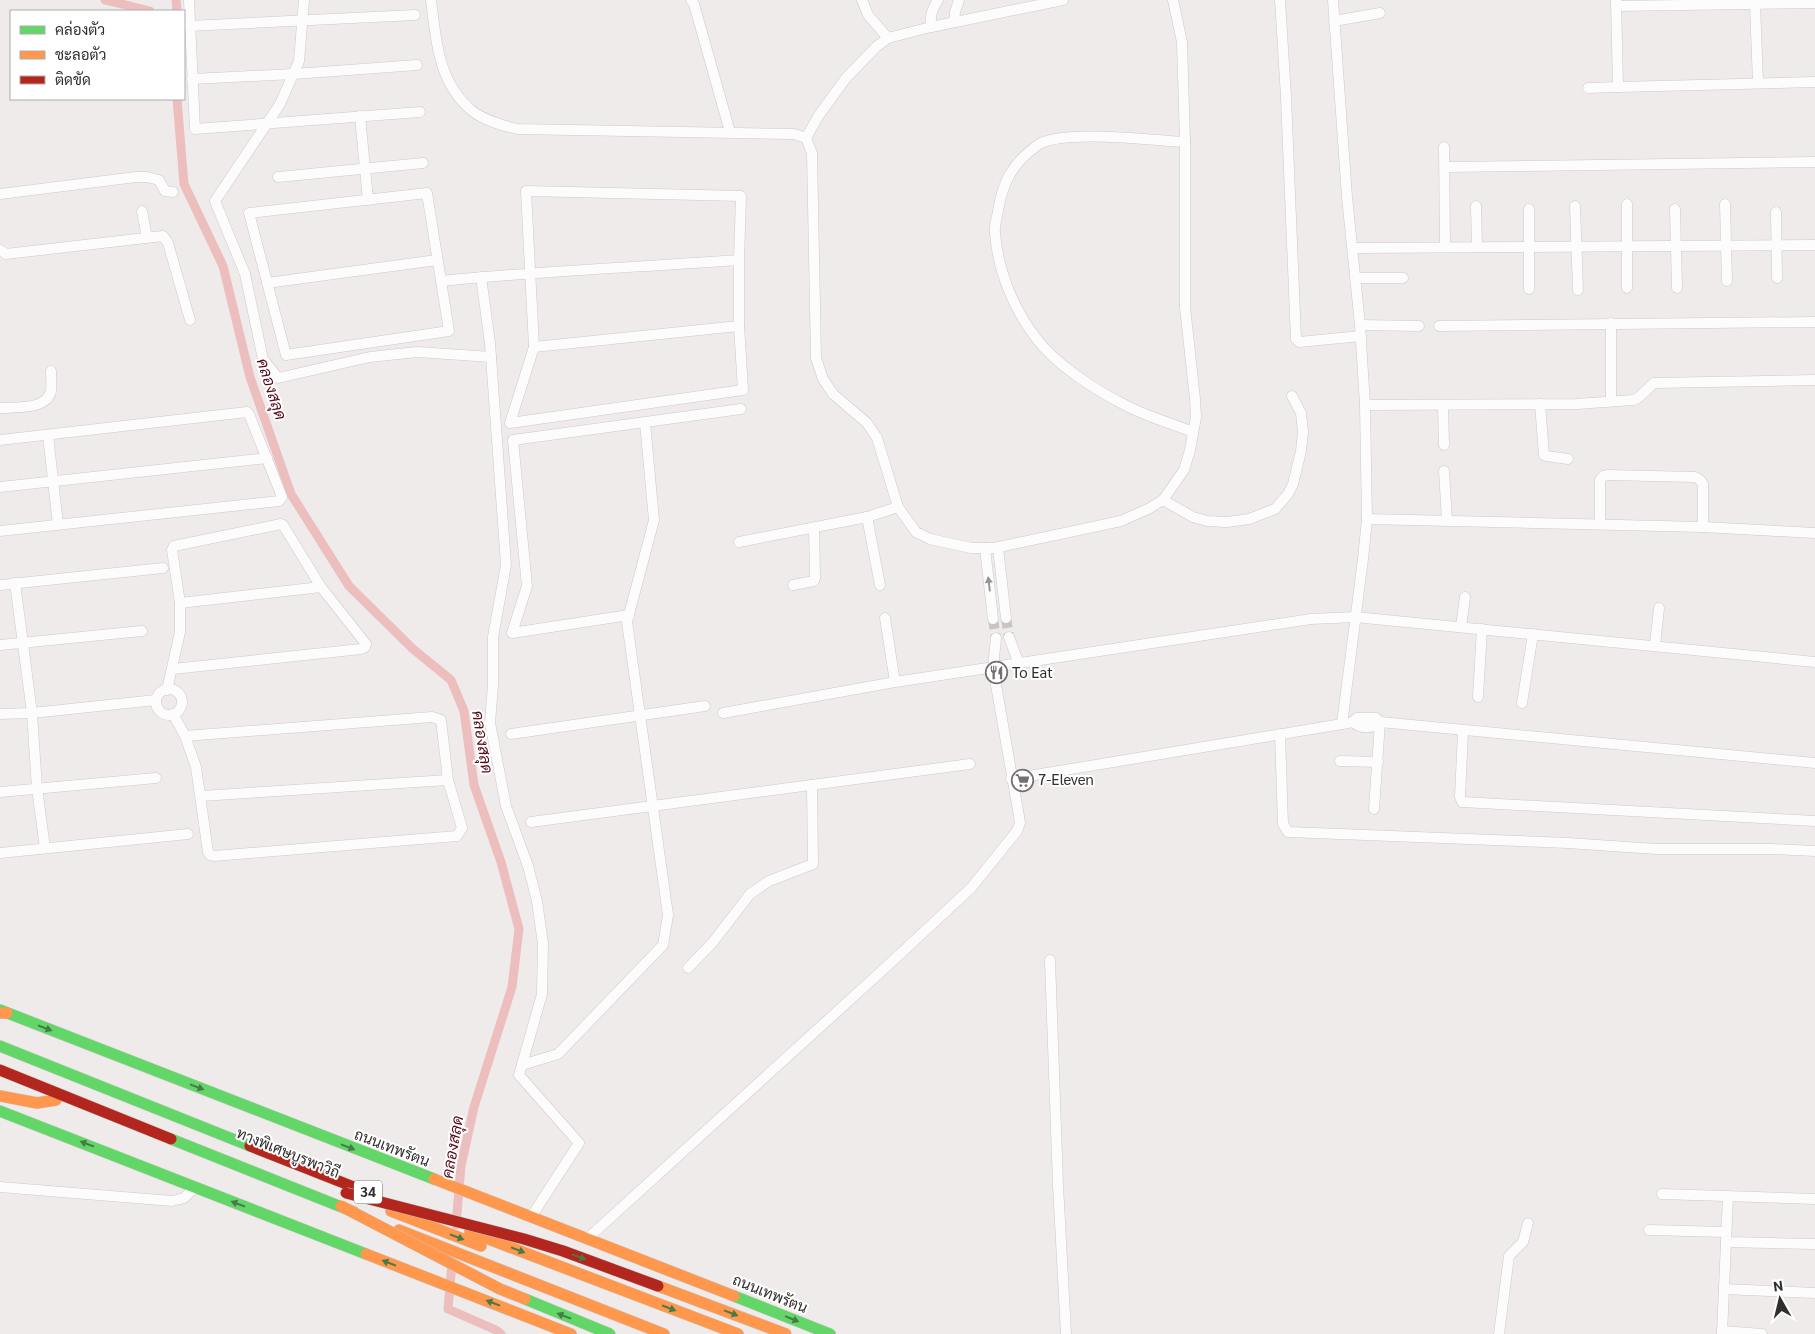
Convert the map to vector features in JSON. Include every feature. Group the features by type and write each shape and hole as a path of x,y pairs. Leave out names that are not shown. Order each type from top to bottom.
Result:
{"main road":[{"name":"ถนนเทพรัตน","path":"2,1012 830,1334"},
{"name":"34","path":"0,1046 359,1189 738,1334"},
{"name":"ทางพิเศษบูรพาวิถี","path":"0,1054 677,1323"},
{"name":"ทางพิเศษบูรพาวิถี","path":"0,1070 664,1334"},
{"name":"34","path":"0,1078 640,1334"},
{"path":"0,1096 37,1103 56,1100"},
{"path":"0,1111 571,1334"},
{"path":"346,1193 524,1239 563,1251 786,1334"},
{"path":"341,1206 500,1289 610,1334"}],"street":[{"path":"189,0 195,129 420,112"},
{"path":"304,0 299,61 294,74 280,104 215,201 245,274 263,359 278,378 379,356 417,352 490,357"},
{"path":"431,0 436,42 444,73 455,94 472,111 495,123 517,130 730,132 794,134 806,138 812,153 816,358 823,379 833,394 867,423 877,438 898,508 916,532 930,539 970,548 998,548 1121,521 1163,500 1184,470 1196,417 1185,307 1185,142 1182,42 1173,0"},
{"path":"691,0 694,4 715,74 730,132"},
{"path":"862,0 868,15 888,38"},
{"path":"931,27 930,18 932,10 938,0"},
{"path":"954,22 958,0"},
{"path":"806,138 819,115 846,78 876,47 888,38 954,22 1063,0"},
{"path":"1280,0 1296,339 1299,342 1361,336"},
{"path":"1333,0 1347,197 1354,248 1365,405 1366,519 1363,559 1342,724"},
{"path":"1618,88 1616,3 1815,3"},
{"path":"1755,4 1758,83"},
{"path":"1334,21 1380,14"},
{"path":"189,26 415,16"},
{"path":"192,79 417,65"},
{"path":"1588,88 1815,82"},
{"path":"360,116 368,200"},
{"path":"1185,142 1079,137 1052,140 1040,144 1021,159 1008,175 1001,192 994,231 1000,264 1011,297 1036,339 1060,362 1090,386 1124,405 1193,432"},
{"path":"1444,148 1445,247"},
{"path":"1445,167 1815,162"},
{"path":"278,177 423,163"},
{"path":"0,194 136,177 159,180 165,191 173,192"},
{"path":"526,191 741,196 739,326 743,390 510,423 534,347 531,274 526,191"},
{"path":"427,193 449,331 286,355 248,213 368,200 427,193"},
{"path":"1627,204 1627,288"},
{"path":"1725,204 1727,281"},
{"path":"1476,206 1477,247"},
{"path":"1575,206 1578,290"},
{"path":"1529,209 1529,289"},
{"path":"1675,210 1677,288"},
{"path":"142,211 147,238"},
{"path":"1776,212 1777,278"},
{"path":"0,250 6,254 163,236 166,239 190,320"},
{"path":"1354,248 1815,245"},
{"path":"267,283 438,260"},
{"path":"441,281 739,260"},
{"path":"481,277 490,357 506,565 493,637 493,685 490,723 506,806 528,866 537,901 542,944 542,994 519,1075 579,1143 531,1217"},
{"path":"1356,278 1403,278"},
{"path":"1438,326 1815,322"},
{"path":"1611,323 1611,401"},
{"path":"1360,325 1419,326"},
{"path":"534,347 739,326"},
{"path":"0,408 43,402 52,390 51,371"},
{"path":"1365,405 1578,404 1638,398 1654,383 1815,380"},
{"path":"1163,500 1193,517 1207,521 1227,522 1249,519 1275,509 1294,484 1301,451 1303,432 1301,413 1292,396"},
{"path":"1540,404 1544,455 1568,459"},
{"path":"1443,405 1444,445"},
{"path":"629,615 512,633 527,586 513,440 741,409"},
{"path":"0,440 244,412 249,414 281,496 281,499 278,501 0,531"},
{"path":"522,1065 558,1054 663,945 668,915 627,622 654,520 645,423"},
{"path":"48,435 58,525"},
{"path":"0,487 267,458"},
{"path":"1444,471 1447,520"},
{"path":"1600,524 1600,480 1603,476 1608,475 1695,477 1703,484 1703,526"},
{"path":"739,542 867,517 898,508"},
{"path":"867,517 880,585"},
{"path":"1366,519 1703,526 1815,533"},
{"path":"167,690 180,632 180,603 172,550 174,546 278,524 283,525 321,587 366,644 364,648 173,669"},
{"path":"793,585 814,581 816,578 814,528"},
{"path":"985,548 993,619"},
{"path":"998,548 1006,618"},
{"path":"0,585 163,568"},
{"path":"15,583 32,713 37,788 45,848"},
{"path":"180,603 321,587"},
{"path":"1461,627 1465,597"},
{"path":"1655,645 1659,608"},
{"path":"723,713 895,682 1311,619 1355,617 1815,662"},
{"path":"884,618 895,682"},
{"path":"1478,697 1482,629"},
{"path":"0,645 142,631"},
{"path":"1522,703 1532,634"},
{"path":"588,1239 971,888 1017,831 1020,824 993,668 996,638"},
{"path":"1009,638 1019,664"},
{"path":"167,688 167,690 176,690 183,701 180,709 169,715 161,712 156,705 156,700 160,693 167,688"},
{"path":"0,714 32,713 156,700"},
{"path":"511,734 640,717 705,706"},
{"path":"173,714 185,736 196,767 208,852 210,855 457,836 462,828 448,780 441,720 432,717 185,736"},
{"path":"1011,779 1342,724 1353,722 1358,718 1376,718 1380,722 1463,731 1815,763"},
{"path":"1374,809 1380,722"},
{"path":"1463,731 1460,797 1462,802 1815,821"},
{"path":"1280,734 1283,824 1288,832 1568,843 1656,849 1763,848 1815,851"},
{"path":"1340,761 1378,762"},
{"path":"532,822 970,764"},
{"path":"0,792 156,778"},
{"path":"201,796 448,780"},
{"path":"688,968 713,942 750,894 769,881 813,864 812,785"},
{"path":"0,853 188,834"},
{"path":"1050,960 1058,1185 1066,1334"},
{"path":"0,1187 172,1201 184,1198 195,1187"},
{"path":"1662,1194 1815,1199"},
{"path":"1728,1196 1722,1333 1762,1334"},
{"path":"1499,1334 1509,1256 1523,1242 1528,1223"},
{"path":"1649,1230 1815,1244"},
{"path":"1724,1289 1815,1293"}],"waterway":[{"path":"105,0 146,10"},
{"name":"คลองสลุด","path":"176,0 177,10"},
{"name":"คลองสลุด","path":"177,100 184,184 223,266 250,377 291,494 349,586 413,649 451,680 464,711 474,785 501,862 519,929 512,987 474,1107 461,1166 456,1225"},
{"name":"คลองสลุด","path":"452,1263 448,1309 501,1334"}],"tunnel":[{"path":"1006,618 1009,637"},
{"path":"993,619 996,638"}],"traffic: fast":[{"path":"0,1010 434,1179"},
{"path":"0,1046 250,1146"},
{"path":"0,1111 366,1254"},
{"path":"171,1139 354,1212"},
{"path":"734,1296 830,1334"},
{"path":"525,1299 610,1334"}],"traffic: slow":[{"path":"0,1013 7,1013"},
{"path":"0,1096 37,1103 56,1100"},
{"path":"434,1179 734,1296"},
{"path":"341,1206 500,1289 525,1299"},
{"path":"391,1211 481,1246"},
{"path":"399,1230 664,1334"},
{"path":"470,1232 738,1334"},
{"path":"366,1254 571,1334"},
{"path":"658,1286 786,1334"}],"traffic: jam":[{"path":"0,1070 171,1139"},
{"path":"250,1146 369,1193"},
{"path":"346,1193 524,1239 563,1251 658,1286"}],"place":[{"name":"To Eat","path":"996,673"},
{"name":"7-Eleven","path":"1022,780"}]}
